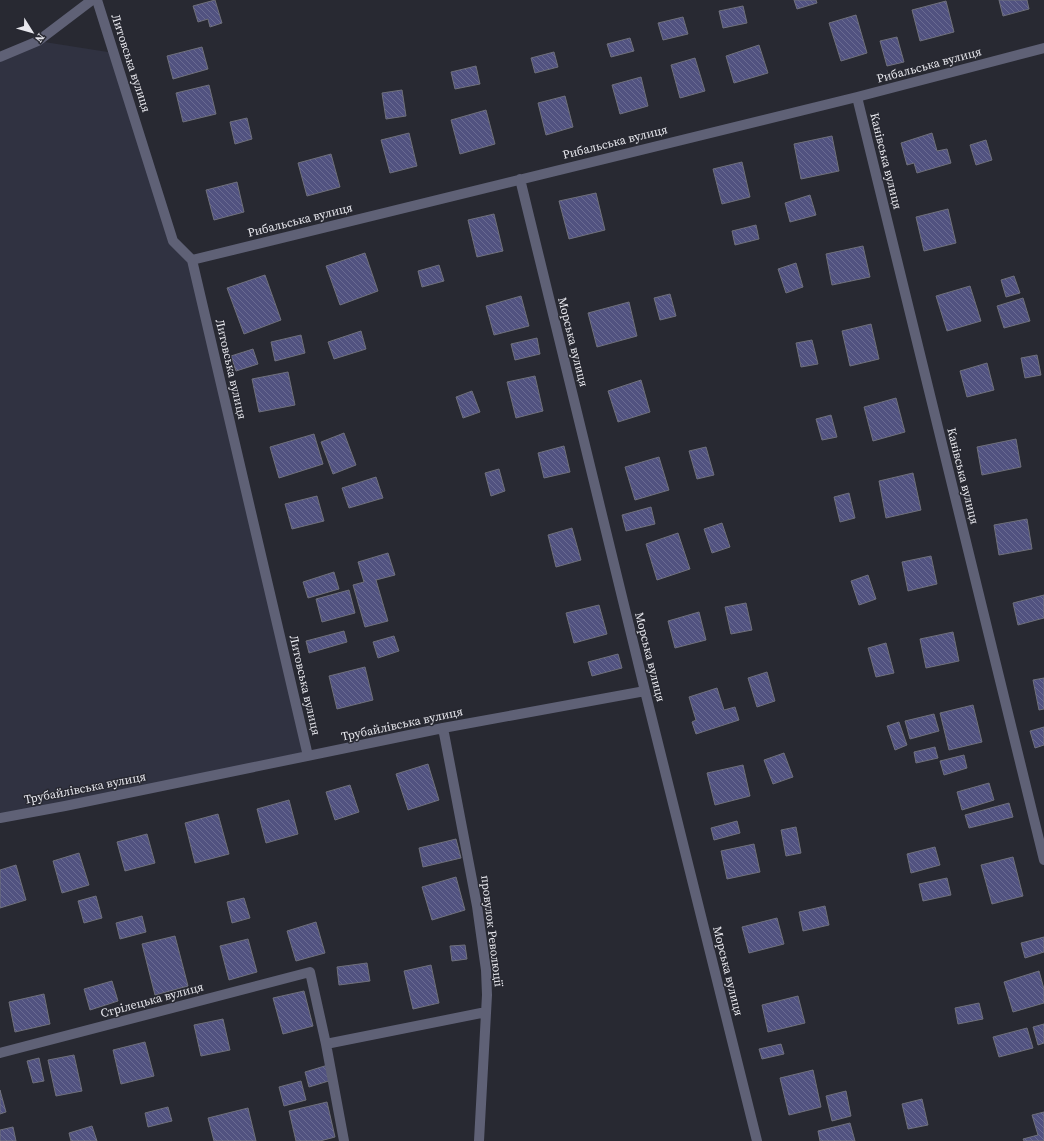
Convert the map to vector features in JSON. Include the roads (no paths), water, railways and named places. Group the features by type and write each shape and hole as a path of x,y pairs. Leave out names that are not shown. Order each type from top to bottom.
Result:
{"street":[{"path":"0,56 38,41 92,0"},
{"name":"Литовська вулиця","path":"97,0 173,241 192,260 308,756"},
{"name":"Рибальська вулиця","path":"192,260 857,97 1044,48"},
{"name":"Канівська вулиця","path":"857,97 1044,860"},
{"name":"Морська вулиця","path":"520,179 757,1141"},
{"name":"Трубайлівська вулиця","path":"0,818 73,805 443,728 645,691"},
{"name":"провулок Революції","path":"443,728 477,906 486,970 486,1012 479,1141"},
{"name":"Стрілецька вулиця","path":"0,1053 310,972 326,1044"},
{"path":"344,1141 326,1044 486,1012"}]}
